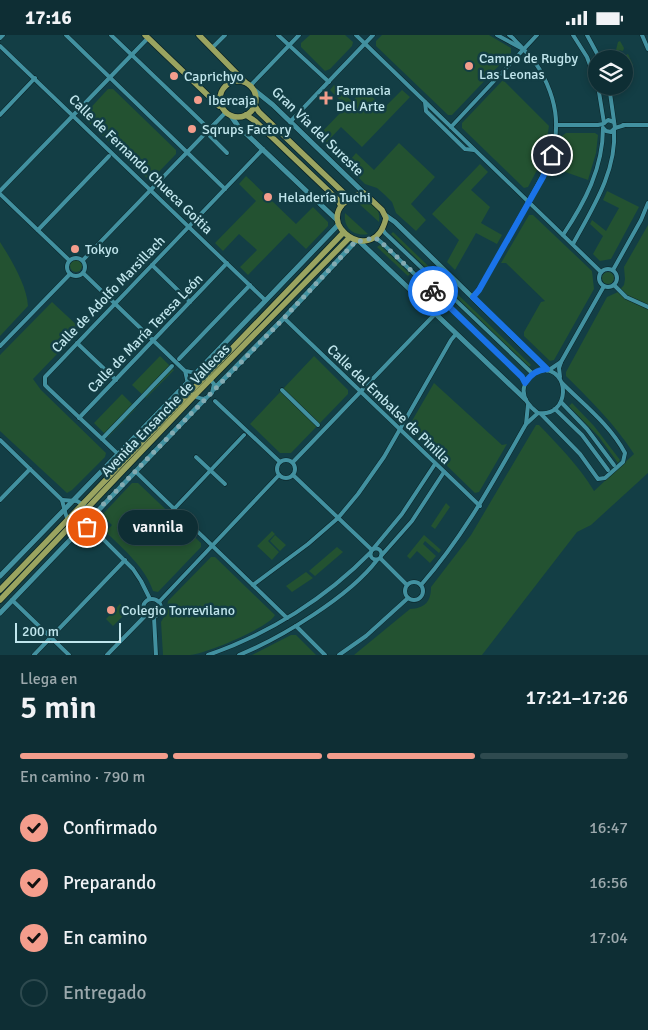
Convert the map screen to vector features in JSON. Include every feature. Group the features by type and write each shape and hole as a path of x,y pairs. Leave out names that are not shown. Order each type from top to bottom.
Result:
{"main road":[{"name":"Gran Vía del Sureste","path":"199,35 250,85"},
{"path":"146,36 223,110 231,116 239,117 246,115 254,106 256,99 250,85 232,81 222,88 219,101 223,110"},
{"name":"Gran Vía del Sureste","path":"254,106 349,198"},
{"path":"246,115 255,121 337,199 341,206"},
{"path":"364,193 378,205 385,215 382,228 374,237 358,241 349,238 343,233 338,222 339,210 349,198 364,193"},
{"name":"Avenida Ensanche de Vallecas","path":"208,378 343,233"},
{"name":"Avenida Ensanche de Vallecas","path":"0,590 67,520 349,238"},
{"name":"Avenida Ensanche de Vallecas","path":"0,600 88,508 192,394"}],"street":[{"path":"0,38 3,35"},
{"path":"66,35 225,189"},
{"path":"111,35 206,126"},
{"path":"212,48 225,35"},
{"path":"278,35 329,82"},
{"path":"250,85 299,35"},
{"path":"356,35 602,272"},
{"path":"290,122 373,35"},
{"path":"497,35 523,49"},
{"path":"473,297 479,290 548,167 554,146 556,125 552,97 540,70 509,35"},
{"path":"451,127 537,35"},
{"path":"573,35 588,60"},
{"path":"587,35 595,50"},
{"path":"642,35 648,49"},
{"path":"69,260 0,192 132,55 146,36"},
{"name":"Calle de Fernando Chueca Goitia","path":"0,46 265,300"},
{"path":"0,115 35,78"},
{"name":"Gran Vía del Sureste","path":"250,85 364,193"},
{"path":"564,235 591,187 600,159 603,126 599,95"},
{"path":"573,244 598,199 606,180 612,155 615,129 611,95"},
{"path":"425,102 426,111 465,149 475,150"},
{"path":"82,259 187,151 223,110"},
{"path":"231,116 238,126 338,222"},
{"path":"603,126 608,120 624,125 648,125"},
{"path":"556,125 603,126 609,132 624,125"},
{"path":"210,136 227,153"},
{"name":"Calle de Adolfo Marsillach","path":"118,454 49,389 44,381 48,373 263,149"},
{"path":"38,230 109,156"},
{"path":"613,270 648,203"},
{"path":"385,215 395,222 548,370 594,414 625,453 623,462 605,479 598,479 580,454 540,413 528,405 525,399 523,390 525,383 533,374 540,370 548,370 561,362"},
{"name":"Avenida Ensanche de Vallecas","path":"0,576 188,382 338,222"},
{"path":"382,228 385,233 533,374"},
{"path":"374,237 522,377 525,383"},
{"path":"358,241 525,399"},
{"name":"Avenida Ensanche de Vallecas","path":"0,613 358,241"},
{"path":"75,257 82,259 86,266 83,273 76,276 70,273 67,267 69,260 75,257"},
{"name":"Calle de María Teresa León","path":"79,418 227,263"},
{"path":"152,265 190,302"},
{"path":"613,270 607,269 602,272 599,280 604,286 614,285"},
{"path":"613,270 617,277 614,285"},
{"path":"0,346 70,273"},
{"path":"83,273 185,371 192,394 215,401 280,462"},
{"path":"179,359 250,285"},
{"path":"614,285 626,297 648,307"},
{"path":"421,585 480,506 526,424 540,413 549,413 556,409 561,402 564,392 558,373 561,362 604,286"},
{"path":"293,462 435,314"},
{"name":"Calle del Embalse de Pinilla","path":"284,318 480,506"},
{"path":"253,585 308,545 338,518 384,457 450,341 456,334"},
{"path":"78,343 116,379"},
{"path":"102,439 172,366"},
{"path":"185,371 208,378 214,384 215,401"},
{"path":"282,390 318,425"},
{"path":"561,402 587,429 614,465"},
{"path":"526,424 528,405"},
{"path":"556,409 582,435 608,470"},
{"path":"174,509 244,435"},
{"path":"0,440 62,500 67,520 72,525 92,529 125,560 141,581 150,599"},
{"path":"196,457 224,483"},
{"path":"284,459 293,462 296,470 293,475 286,478 279,475 277,469 280,462 284,459"},
{"path":"208,655 239,643 287,618 327,591 372,550 402,515 430,479 435,464"},
{"path":"0,500 30,469"},
{"path":"136,472 287,618"},
{"path":"239,655 296,626 344,592 379,558 412,521 444,472"},
{"path":"159,601 279,475"},
{"path":"293,475 372,550 380,550 379,558"},
{"path":"430,479 436,485"},
{"path":"62,500 83,504 88,508 91,513 92,529"},
{"path":"372,550 370,555 372,559 379,558"},
{"path":"379,558 407,585"},
{"path":"34,655 125,560"},
{"path":"413,582 421,585 423,594 420,599 414,601 408,598 405,592 407,585 413,582"},
{"path":"339,655 366,636 408,598"},
{"path":"146,615 143,607 145,602 150,599 159,601"},
{"path":"12,600 69,655"},
{"path":"154,617 160,612 159,601"},
{"path":"146,615 154,617"},
{"path":"107,655 146,615"},
{"path":"154,617 156,655"},
{"path":"296,626 325,655"}],"green space":[{"path":"310,35 345,35 353,42 352,46 330,69 325,71 301,47 301,43"},
{"path":"382,35 489,35 511,48 511,53 452,115 448,115 376,46 376,41"},
{"path":"620,41 623,50 616,50"},
{"path":"503,80 549,126 544,157 528,187 524,188 462,128 462,123"},
{"path":"334,85 352,101 364,89 384,108 402,90 410,97 362,147 341,127 325,144 317,137 346,107 330,90"},
{"path":"108,89 113,89 176,150 176,154 152,179 148,179 85,119 85,114"},
{"path":"566,133 595,133 598,135 596,153 588,180 554,168 562,136"},
{"path":"399,143 435,177 411,204 426,220 416,231 396,213 392,202 385,195 377,188 365,184 346,165 356,153 374,170"},
{"path":"480,164 488,172 471,190 490,207 481,223 502,235 497,244 476,233 455,270 447,262 459,240 432,214"},
{"path":"246,176 296,224 313,207 328,222 328,226 306,249 289,233 248,275 240,267 257,250 239,234 223,251 215,243 256,201 239,184"},
{"path":"607,191 639,207 611,259 600,261 593,254 603,236 590,224 592,220 606,231 619,208 603,200"},
{"path":"356,201 368,202 375,207 379,213 379,222"},
{"path":"345,213 368,234 358,234 350,230 347,227"},
{"path":"529,215 533,215 592,271 594,289 554,360 550,361 524,336 524,332 541,302 545,301 506,263 501,263"},
{"path":"648,225 648,473 591,525 577,532 482,655 354,655 410,609 423,606 426,603 430,597 431,587 471,535 536,425 539,425 568,457 594,491 634,454 611,423 566,376 566,372 607,297 618,292 624,285 624,267"},
{"path":"393,232 531,365 529,367 391,234"},
{"path":"0,242 22,281 28,306 0,336"},
{"path":"380,245 410,274 408,276 377,247"},
{"path":"76,260 82,266 76,272 70,266"},
{"path":"608,272 614,278 608,284 602,278"},
{"path":"52,302 81,329 33,379 41,390 106,453 105,457 67,493 0,431 0,355"},
{"path":"160,356 174,370 146,398 132,385"},
{"path":"314,356 348,390 348,394 291,453 280,453 250,424"},
{"path":"434,383 502,445 507,444 479,492 475,493 410,430 409,426"},
{"path":"122,394 136,408 108,437 94,423"},
{"path":"572,403 594,426 620,460 618,463 599,437 569,406"},
{"path":"132,483 138,483 201,543 201,547 158,592 153,591 139,566 106,532 112,525 102,515"},
{"path":"446,503 450,507 435,529 431,526"},
{"path":"272,531 275,534 268,541 279,552 272,560 257,546"},
{"path":"275,535 286,545 280,551 270,541"},
{"path":"424,535 441,550 439,553 425,541 423,544 436,556 430,563 417,551 410,559 407,556"},
{"path":"337,547 343,552 315,576 309,571"},
{"path":"211,557 215,557 275,615 271,620 250,633 209,650 190,655 163,655 161,622 166,613 168,601"},
{"path":"306,572 313,578 292,592 286,586"},
{"path":"120,604 128,611 113,626 106,619"},
{"path":"291,635 296,635 316,655 252,655"}],"way so far":[{"path":"87,527 92,529 90,518 356,241 360,242 374,237 433,291"}],"place":[{"name":"Campo de Rugby Las Leonas","path":"469,66"},
{"name":"Caprichyo","path":"174,76"},
{"name":"Farmacia Del Arte","path":"326,98"},
{"name":"Ibercaja","path":"198,100"},
{"name":"Sqrups Factory","path":"192,129"},
{"name":"Heladería Tuchi","path":"268,197"},
{"name":"Tokyo","path":"75,249"},
{"name":"vannila","path":"87,527"},
{"name":"Colegio Torrevilano","path":"111,610"}],"route":[{"path":"433,291 522,377 525,383 533,374 547,369 473,297 479,290 543,177 552,155"}]}
